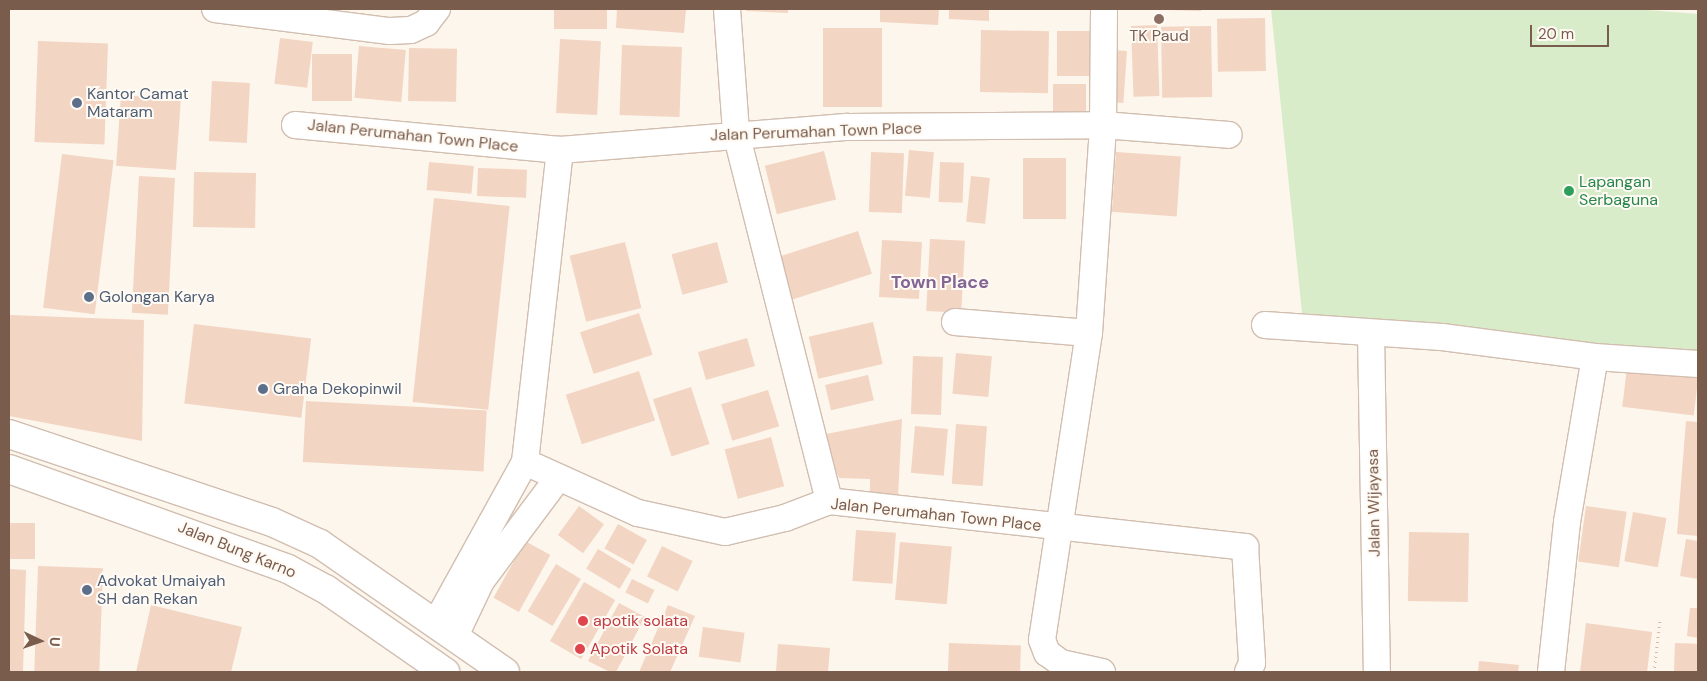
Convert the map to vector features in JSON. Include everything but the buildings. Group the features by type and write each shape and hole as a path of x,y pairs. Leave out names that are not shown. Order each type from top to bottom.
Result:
{"main road":[{"path":"9,434 272,522 346,559 505,672"},
{"name":"Jalan Bung Karno","path":"9,469 243,549 327,590 445,672"},
{"path":"327,590 346,559"}],"street":[{"path":"215,9 390,31 411,30 426,22 437,9"},
{"path":"727,9 736,133 829,501"},
{"path":"1102,672 1061,663 1047,653 1042,640 1063,529 1090,333 1102,125 1104,9"},
{"name":"Jalan Perumahan Town Place","path":"295,125 560,150 736,133 1102,125 1229,135"},
{"path":"445,630 460,578 525,462 560,150"},
{"path":"955,322 1090,333"},
{"path":"1265,325 1442,337 1595,357 1698,364"},
{"name":"Jalan Wijayasa","path":"1371,333 1377,672"},
{"path":"1551,672 1567,522 1595,357"},
{"name":"Jalan Perumahan Town Place","path":"525,462 638,513 726,532 785,518 829,501 1063,529 1245,547 1252,663 1248,672"},
{"path":"445,630 558,478"}],"path":[{"path":"1654,672 1660,619"}],"green space":[{"path":"1271,9 1635,9 1698,14 1698,358 1302,313"}],"place":[{"name":"TK Paud","path":"1159,19"},
{"name":"Kantor Camat Mataram","path":"77,103"},
{"name":"Lapangan Serbaguna","path":"1569,191"},
{"name":"Golongan Karya","path":"89,297"},
{"name":"Graha Dekopinwil","path":"263,389"},
{"name":"Advokat Umaiyah SH dan Rekan","path":"87,590"},
{"name":"apotik solata","path":"583,621"},
{"name":"Apotik Solata","path":"580,649"}],"district":[{"name":"Town Place","path":"940,282"}]}
